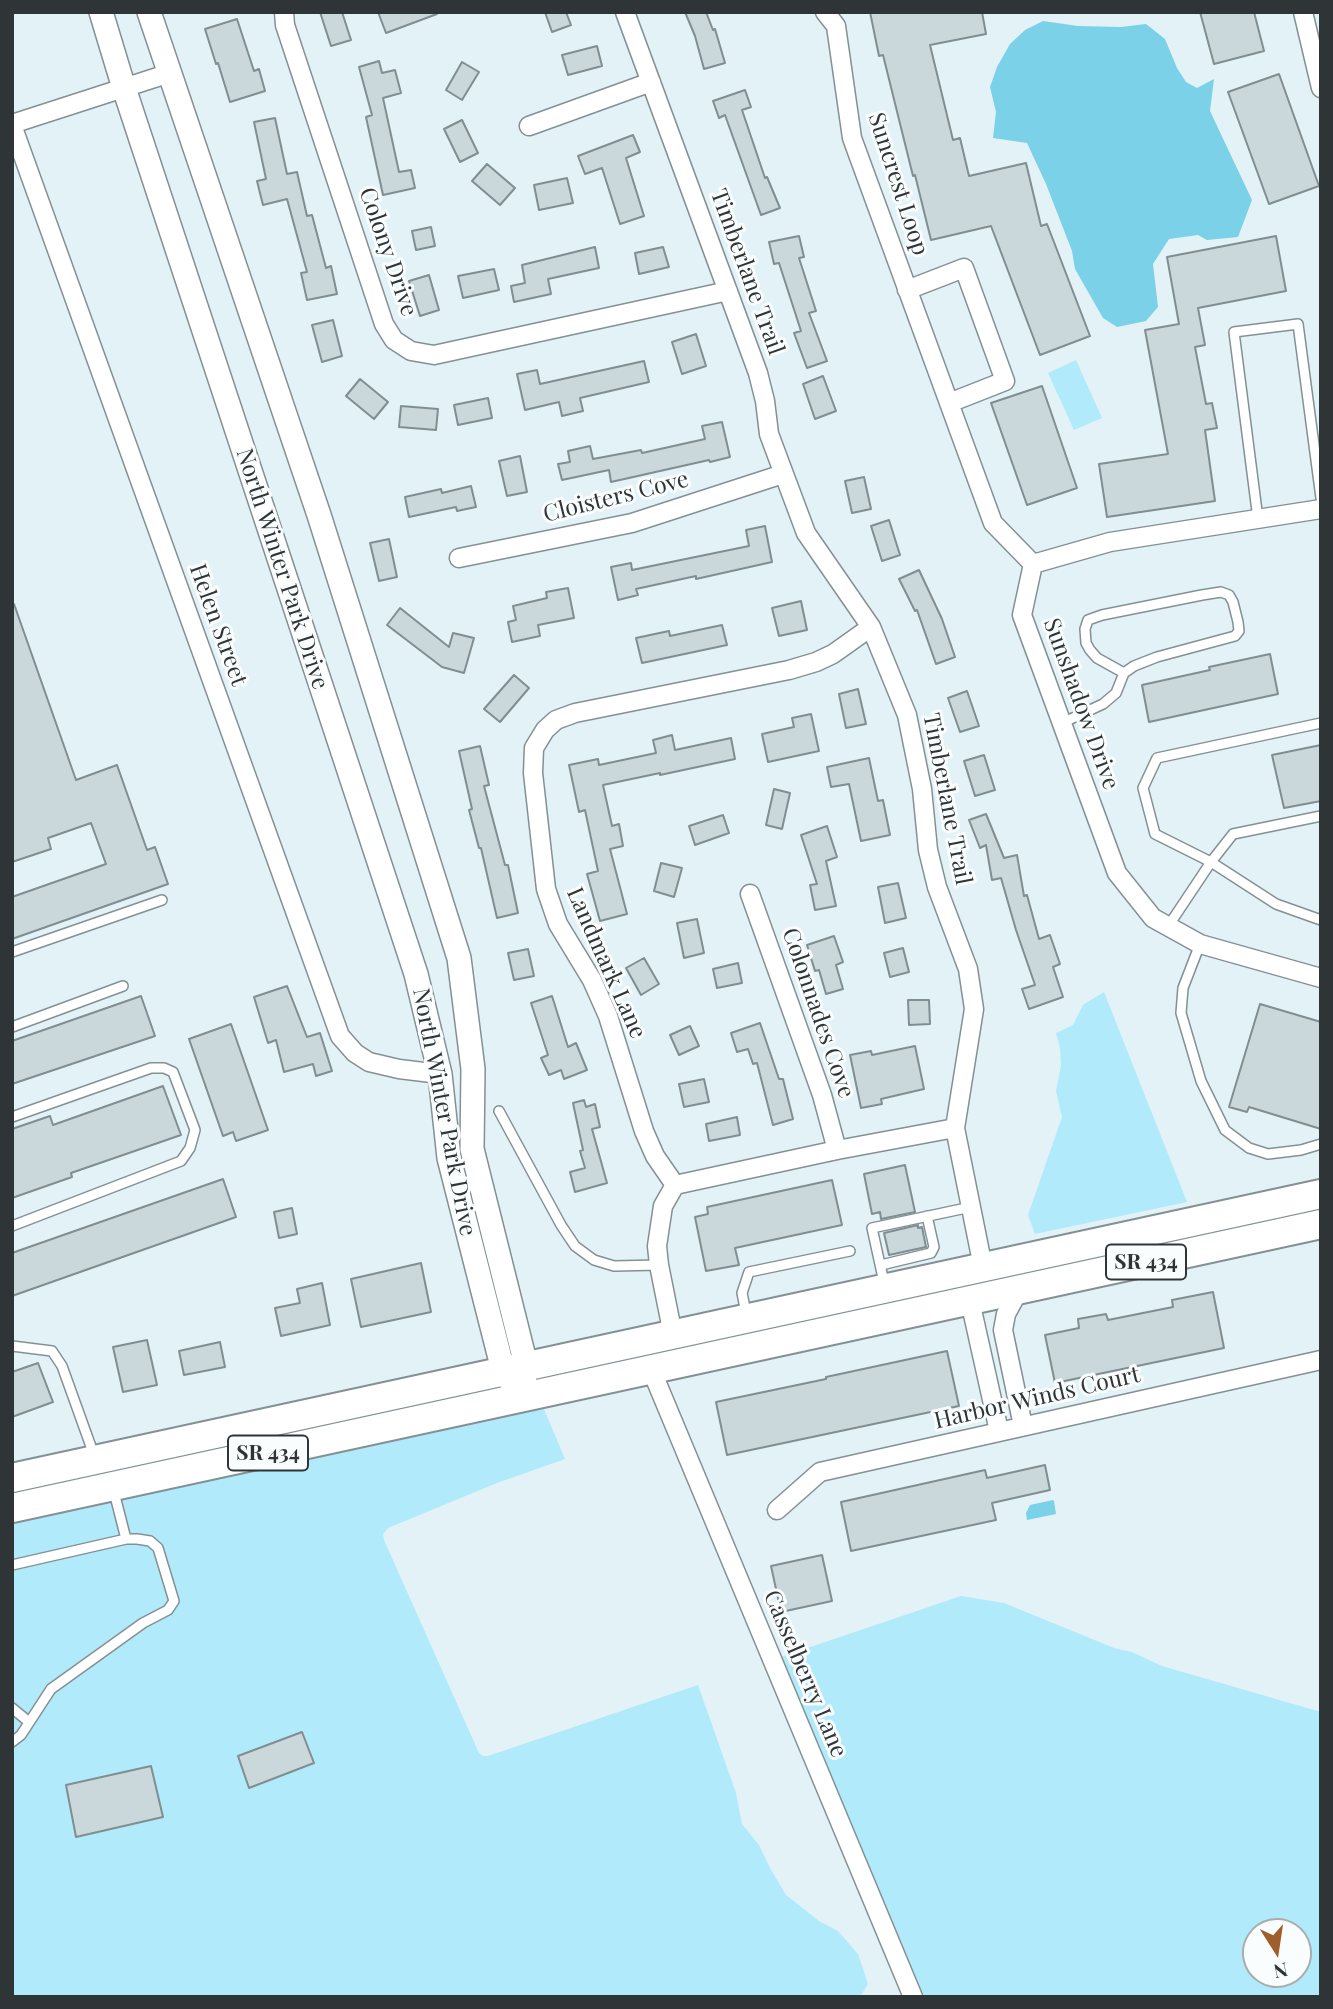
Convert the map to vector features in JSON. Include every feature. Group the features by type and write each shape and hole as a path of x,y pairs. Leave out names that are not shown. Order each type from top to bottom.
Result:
{"main road":[{"name":"SR 434","path":"12,1478 747,1319 883,1277 983,1267 1321,1194"},
{"name":"SR 434","path":"12,1508 1321,1224"},
{"path":"971,1301 995,1277 1024,1258"},
{"path":"930,1310 972,1284 983,1267"},
{"path":"102,1489 109,1475 146,1449"}],"street":[{"name":"North Winter Park Drive","path":"101,12 416,974 440,1074 449,1158 523,1397"},
{"name":"North Winter Park Drive","path":"149,12 319,515 460,958 473,1069 472,1149 514,1368"},
{"name":"Colony Drive","path":"285,12 285,25 384,324 394,340 411,351 435,355 728,291"},
{"name":"Timberlane Trail","path":"625,12 758,373 769,434 806,533 871,627 906,715 922,789 928,850 937,887 968,969 974,1009 954,1128 983,1267"},
{"name":"Suncrest Loop","path":"825,12 836,26 852,138 993,523 1032,564"},
{"path":"1303,12 1321,88"},
{"path":"12,124 170,73"},
{"path":"529,126 651,82"},
{"name":"Helen Street","path":"12,124 340,1036 355,1053 369,1062 440,1074"},
{"name":"Suncrest Loop","path":"907,290 964,268 1005,381 949,403"},
{"name":"Cloisters Cove","path":"459,558 632,523 783,474"},
{"path":"1032,564 1110,542 1321,509"},
{"name":"Sunshadow Drive","path":"1032,564 1021,615 1117,873 1153,918 1200,944 1321,978"},
{"name":"Landmark Lane","path":"676,1185 655,1156 644,1131 608,1016 592,980 558,924 547,889 533,773 534,747 545,730 556,720 575,713 789,670 832,654 871,627"},
{"name":"Colonnades Cove","path":"750,894 822,1095 837,1150"},
{"path":"673,1335 657,1246 663,1206 676,1185 954,1128"},
{"path":"1020,1290 1006,1314 1003,1329 1023,1426"},
{"path":"971,1301 999,1431"},
{"name":"Harbor Winds Court","path":"777,1510 820,1472 1321,1360"},
{"path":"986,1374 1011,1368"},
{"name":"Casselberry Lane","path":"651,1369 913,1997"}],"lane":[{"path":"1258,519 1234,332 1298,324 1321,498"},
{"path":"1062,723 1103,704 1116,693 1124,673 1134,667 1157,657 1235,636 1239,631 1238,622 1229,595 1222,592 1202,595 1088,620 1085,629 1086,643 1090,650 1097,658 1124,673"},
{"path":"1321,723 1157,758 1143,788 1155,834 1211,862 1276,904 1321,920"},
{"path":"1169,925 1233,834 1321,816"},
{"path":"12,952 162,900"},
{"path":"1200,944 1183,988 1181,1013 1201,1081 1225,1130 1249,1148 1268,1154 1301,1150 1321,1144"},
{"path":"12,1027 123,986"},
{"path":"12,1117 151,1068 164,1068 173,1072 195,1130 190,1148 181,1161 12,1226"},
{"path":"499,1111 575,1246 594,1261 614,1266 659,1265"},
{"path":"927,1216 934,1247 931,1253 907,1255 883,1277 872,1228 902,1227 927,1216 971,1208"},
{"path":"747,1319 742,1293 749,1272 850,1251"},
{"path":"12,1346 52,1351 62,1366 96,1460"},
{"path":"102,1489 126,1539"},
{"path":"12,1564 126,1539 150,1541 158,1548 174,1601 168,1610 143,1623 51,1689 21,1735 12,1742"},
{"path":"12,1708 29,1722"}],"shaded area":[{"path":"1043,21 1078,26 1121,27 1146,24 1165,39 1186,82 1197,88 1214,79 1210,111 1252,200 1238,237 1207,240 1198,235 1169,239 1153,264 1158,307 1146,321 1117,327 1103,318 1075,269 1072,251 1027,143 993,138 996,112 990,87 997,67 1010,44 1025,30"},
{"path":"1076,360 1102,418 1074,430 1048,373"},
{"path":"1104,992 1187,1202 1035,1234 1028,1215 1062,1117 1056,1091 1061,1066 1056,1033 1073,1025 1083,1005"},
{"path":"543,1407 565,1459 497,1483 388,1528 383,1534 479,1753 488,1756 698,1685 736,1793 742,1824 759,1845 786,1895 819,1921 838,1931 858,1954 868,1984 860,1997 12,1997 12,1521 82,1509"},
{"path":"1053,1500 1056,1514 1027,1520 1026,1513 1030,1505"},
{"path":"961,1596 1004,1603 1162,1666 1321,1712 1321,1997 923,1997 781,1657"}],"building":[{"path":"320,12 342,12 351,40 331,46"},
{"path":"378,12 437,12 437,14 386,33"},
{"path":"545,12 566,12 571,25 552,32"},
{"path":"685,12 706,12 713,30 715,29 725,63 704,69"},
{"path":"870,12 982,12 986,34 930,45 953,140 960,138 969,176 1026,163 1041,226 1047,224 1090,336 1040,355 991,226 931,240 883,55 879,56"},
{"path":"1200,12 1254,12 1264,51 1214,64"},
{"path":"237,19 254,71 259,69 265,91 230,102 205,29"},
{"path":"597,46 602,66 568,75 562,55"},
{"path":"379,61 382,73 395,70 401,93 383,98 399,172 411,170 415,188 383,195 366,117 372,115 359,67"},
{"path":"462,62 479,72 462,100 446,90"},
{"path":"1279,74 1319,186 1269,204 1228,92"},
{"path":"745,90 751,107 742,110 765,178 767,177 780,208 761,215 725,115 719,118 713,101"},
{"path":"275,118 287,174 297,172 307,216 312,215 326,268 331,266 337,294 307,300 301,273 307,272 287,199 263,205 257,181 266,179 254,122"},
{"path":"462,120 478,153 460,162 444,129"},
{"path":"633,135 640,152 626,158 644,216 620,224 602,168 585,174 578,156"},
{"path":"487,164 515,188 500,205 472,181"},
{"path":"567,178 573,203 539,210 534,185"},
{"path":"431,227 435,246 416,250 412,231"},
{"path":"799,236 804,257 799,258 816,311 809,313 827,361 807,368 794,333 801,331 779,263 774,264 769,242"},
{"path":"1276,236 1286,291 1198,308 1205,345 1195,347 1206,404 1212,403 1217,428 1205,430 1215,501 1107,517 1099,464 1168,454 1145,330 1179,324 1167,257"},
{"path":"595,247 599,268 548,279 551,294 514,302 511,286 525,283 522,265"},
{"path":"663,247 669,267 639,274 635,253"},
{"path":"494,269 499,290 463,298 458,276"},
{"path":"429,275 439,310 420,316 409,281"},
{"path":"333,320 342,356 322,362 312,325"},
{"path":"696,334 706,366 682,374 672,342"},
{"path":"644,361 649,382 580,398 583,411 562,416 559,402 525,410 517,374 537,370 540,384"},
{"path":"823,376 836,411 815,419 803,384"},
{"path":"360,379 388,402 374,419 346,396"},
{"path":"1042,386 1077,488 1027,505 991,403"},
{"path":"488,398 492,418 458,425 454,405"},
{"path":"401,406 438,409 436,430 399,427"},
{"path":"722,422 730,457 611,482 609,470 562,480 558,464 570,462 568,451 590,446 593,459 641,450 642,453 705,439 702,426"},
{"path":"520,456 527,492 507,496 499,461"},
{"path":"864,477 871,509 852,513 845,481"},
{"path":"471,486 476,507 457,511 456,507 409,517 405,497 441,489 442,493"},
{"path":"889,520 900,555 882,561 871,526"},
{"path":"765,526 772,562 636,589 638,595 618,600 611,567 631,563 632,570 749,546 746,530"},
{"path":"389,539 397,577 379,581 370,543"},
{"path":"919,570 942,619 955,657 936,664 917,610 915,611 899,579"},
{"path":"568,588 574,618 538,625 540,636 512,642 508,622 516,620 513,606 547,598 546,592"},
{"path":"801,601 807,630 779,636 772,608"},
{"path":"12,604 76,780 117,765 147,850 155,847 168,884 12,939 12,897 106,864 91,823 48,838 51,849 12,862"},
{"path":"400,608 449,647 453,633 474,638 464,673 442,667 387,625"},
{"path":"722,625 727,645 642,663 636,638 669,631 670,636"},
{"path":"1270,654 1278,694 1149,722 1142,685"},
{"path":"514,675 529,688 500,722 484,709"},
{"path":"858,689 866,724 846,728 839,694"},
{"path":"967,691 979,726 960,732 948,698"},
{"path":"811,714 819,751 768,762 762,734 794,727 792,718"},
{"path":"672,735 675,750 731,738 735,759 603,785 612,826 619,824 623,846 610,849 627,914 600,921 587,874 598,871 585,810 579,812 569,765 598,759 599,765 656,753 653,740"},
{"path":"1321,745 1321,801 1284,808 1272,755"},
{"path":"480,746 489,785 484,786 505,865 508,865 518,913 497,918 469,810 472,809 459,751"},
{"path":"984,755 995,790 975,796 964,761"},
{"path":"869,758 878,801 883,800 890,835 861,841 849,784 831,787 827,767"},
{"path":"774,789 790,793 782,829 766,825"},
{"path":"986,814 1004,858 1017,855 1024,896 1027,895 1039,939 1050,935 1060,964 1053,967 1063,997 1029,1009 1022,989 1035,985 1001,878 992,880 986,845 980,848 969,820"},
{"path":"723,815 729,833 695,845 689,826"},
{"path":"827,826 837,857 826,861 836,906 815,910 810,885 817,884 801,835"},
{"path":"661,863 682,868 674,897 654,891"},
{"path":"898,883 906,918 885,923 878,887"},
{"path":"697,919 704,953 684,958 677,923"},
{"path":"834,936 843,962 836,965 843,989 826,994 819,970 815,971 807,945"},
{"path":"903,948 909,972 890,977 884,953"},
{"path":"528,949 534,976 514,980 508,953"},
{"path":"644,958 659,984 641,995 626,968"},
{"path":"738,963 742,983 717,988 713,969"},
{"path":"287,986 307,1037 320,1033 332,1071 316,1076 313,1064 284,1072 276,1040 268,1043 254,997"},
{"path":"141,996 155,1036 12,1084 12,1041"},
{"path":"552,996 568,1047 576,1043 587,1070 564,1079 561,1070 549,1075 541,1058 548,1055 531,1003"},
{"path":"908,1000 929,1000 930,1024 909,1025"},
{"path":"1260,1004 1321,1022 1321,1129 1249,1107 1247,1112 1229,1107"},
{"path":"760,1023 779,1079 783,1079 793,1119 773,1125 757,1063 753,1064 748,1049 737,1052 731,1033"},
{"path":"231,1024 268,1130 236,1141 233,1132 223,1136 189,1039"},
{"path":"690,1026 699,1046 679,1055 670,1035"},
{"path":"915,1046 924,1089 881,1099 882,1104 861,1108 850,1055 871,1051 872,1055"},
{"path":"704,1079 709,1102 684,1107 679,1084"},
{"path":"163,1086 181,1135 71,1173 72,1177 12,1198 12,1129 50,1116 53,1125"},
{"path":"584,1100 586,1107 595,1104 600,1127 592,1129 607,1183 575,1192 570,1172 585,1168 573,1103"},
{"path":"737,1117 740,1135 709,1141 706,1124"},
{"path":"905,1165 915,1212 881,1219 880,1212 872,1214 864,1174"},
{"path":"223,1179 236,1217 12,1296 12,1253"},
{"path":"832,1180 842,1225 735,1248 739,1265 706,1271 695,1217 708,1214 707,1207"},
{"path":"292,1208 297,1234 279,1238 274,1212"},
{"path":"918,1225 918,1228 922,1227 926,1247 889,1255 884,1233"},
{"path":"421,1263 431,1312 361,1327 351,1279"},
{"path":"322,1283 330,1325 281,1336 275,1308 300,1303 297,1289"},
{"path":"1213,1292 1224,1348 1055,1383 1045,1335 1079,1328 1078,1319 1106,1314 1108,1320 1173,1307 1172,1300"},
{"path":"147,1340 157,1385 123,1392 113,1347"},
{"path":"220,1342 225,1367 184,1375 179,1351"},
{"path":"947,1351 959,1406 727,1455 716,1402"},
{"path":"38,1363 53,1402 12,1417 12,1372"},
{"path":"1045,1465 1050,1490 992,1503 996,1520 851,1551 841,1502 985,1470 987,1478"},
{"path":"822,1555 832,1601 781,1612 771,1566"},
{"path":"302,1732 314,1763 249,1788 238,1756"},
{"path":"151,1766 163,1817 76,1837 66,1785"}]}
